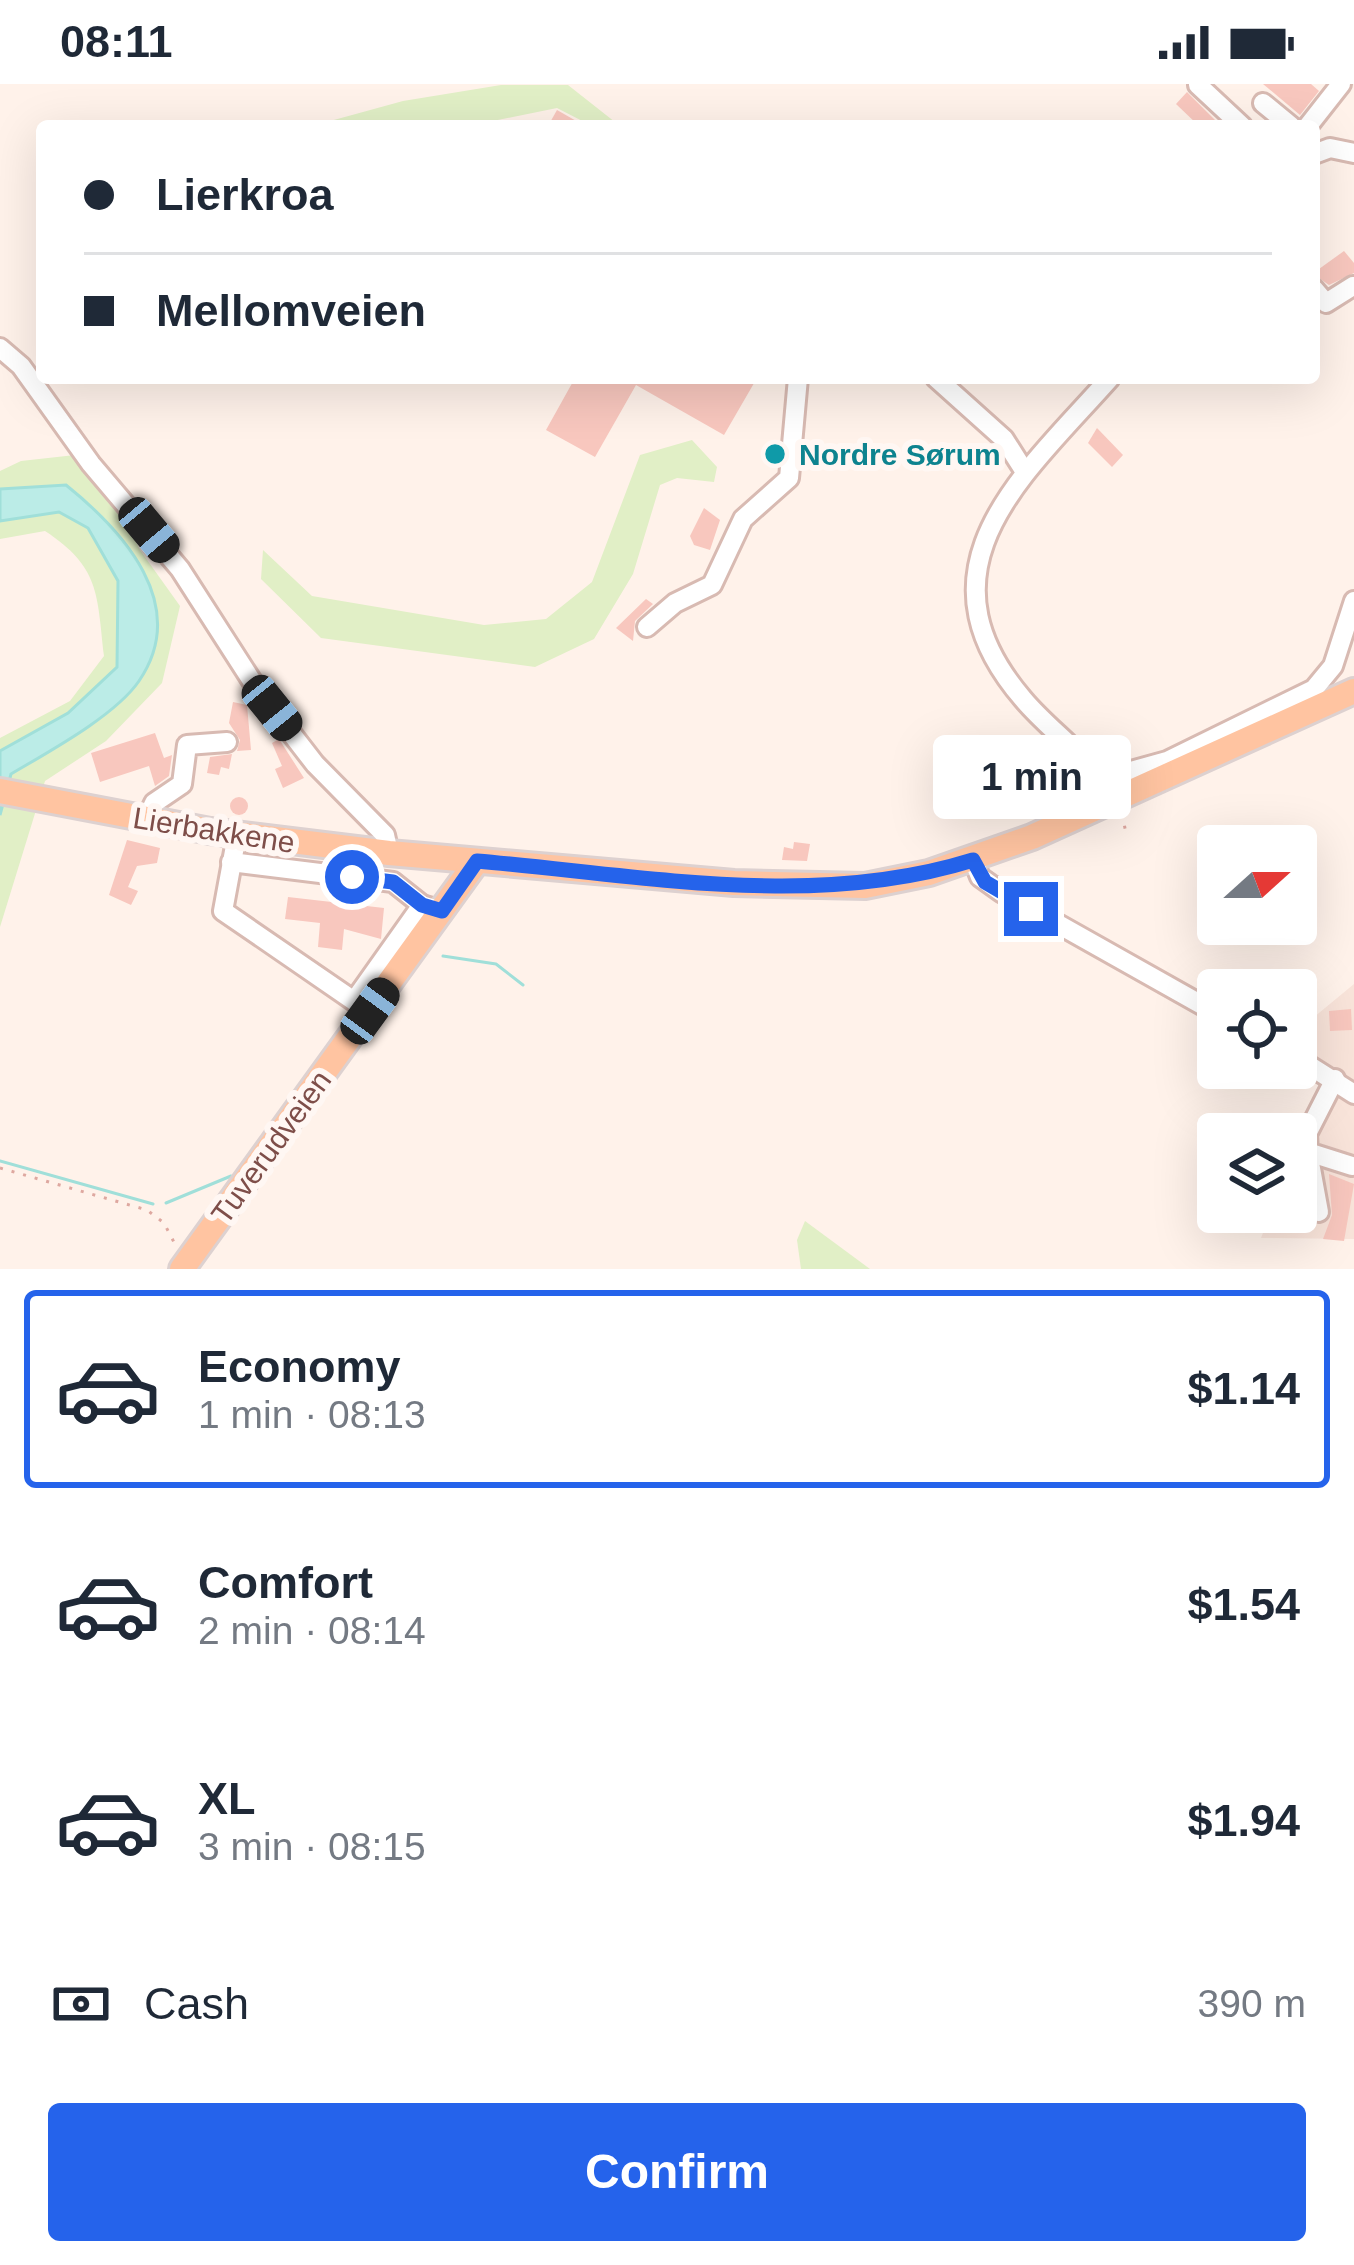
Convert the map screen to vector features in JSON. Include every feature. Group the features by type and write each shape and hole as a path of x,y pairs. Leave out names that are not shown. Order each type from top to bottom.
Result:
{"main road":[{"name":"Lierbakkene","path":"0,791 237,835 389,854 843,887 908,879 1118,811 1354,692"},
{"name":"Tuverudveien","path":"185,1268 464,860"}],"street":[{"path":"1313,120 1341,84"},
{"path":"1198,85 1236,120"},
{"path":"1263,103 1284,120"},
{"path":"1320,150 1354,153"},
{"path":"1320,296 1326,303 1353,286"},
{"path":"0,348 21,366 92,464 169,555 256,689 315,764 386,836 389,854"},
{"path":"646,627 675,603 712,585 743,519 789,478 797,384"},
{"path":"944,384 1004,439 1024,472"},
{"path":"1105,384 1024,472 988,527 978,580 981,622 991,650 1018,693 1102,779 1118,811"},
{"path":"1102,779 1116,771 1153,767 1324,680 1354,601"},
{"path":"146,820 154,803 182,784 187,745 227,742"},
{"path":"231,862 393,882 432,908 354,1001 224,911 231,862 237,835"},
{"path":"973,860 980,877 1001,892 1197,1002"},
{"path":"1317,1068 1346,1084 1317,1121"},
{"path":"1317,1155 1352,1166"},
{"path":"1317,1202 1319,1213"}],"path":[{"path":"0,1168 147,1210 164,1223 185,1268"}],"shaded area":[{"path":"1354,984 1354,1239 1261,1238 1263,1233 1317,1233 1317,1113 1311,1113 1324,1082 1317,1078 1317,1015"}],"green space":[{"path":"501,85 568,85 612,120 580,120 557,108 498,120 334,120 403,101"},
{"path":"692,440 717,467 714,482 677,478 660,485 633,574 594,639 535,667 321,638 261,579 263,550 312,596 484,625 546,619 592,582 640,455"},
{"path":"93,453 140,550 180,606 162,683 106,741 45,781 0,927 0,738 70,701 104,656 97,599 76,557 45,531 0,539 0,471 21,461"},
{"path":"805,1221 870,1269 801,1269 797,1240"}],"water":[{"path":"66,485 109,524 143,572 158,625 153,653 139,681 114,707 11,774 0,815 0,751 68,713 117,667 118,581 88,528 59,512 0,521 0,489"}],"building":[{"path":"1263,84 1311,84 1319,91 1300,115"},
{"path":"1187,92 1215,120 1193,120 1176,104"},
{"path":"557,110 574,120 551,120"},
{"path":"1344,251 1354,263 1354,273 1329,285 1320,279 1320,268"},
{"path":"572,384 754,384 724,435 636,385 595,457 546,430"},
{"path":"1097,428 1123,455 1112,467 1088,443"},
{"path":"704,508 720,520 710,550 694,545 690,536"},
{"path":"646,599 653,604 635,621 633,641 616,628"},
{"path":"233,702 247,705 251,750 237,751 240,740 229,723"},
{"path":"155,733 164,758 172,755 169,776 155,786 149,766 100,782 91,753"},
{"path":"279,739 304,778 283,788 275,769 282,766 272,743"},
{"path":"232,754 229,769 221,767 219,775 207,773 210,757"},
{"path":"239,797 248,806 239,815 230,806"},
{"path":"127,840 160,848 157,863 137,866 128,887 138,891 131,905 109,895"},
{"path":"794,842 810,844 807,861 782,860 784,847 793,849"},
{"path":"288,897 384,908 381,939 344,929 342,950 318,947 320,923 285,919"},
{"path":"1351,1009 1352,1030 1330,1031 1329,1011"},
{"path":"1329,1174 1354,1184 1344,1241 1323,1239 1332,1215"}],"waterway":[{"path":"443,956 496,964 523,985"},
{"path":"0,1161 153,1204"},
{"path":"166,1203 231,1176"}],"place":[{"name":"Nordre Sørum","path":"775,454"}],"route":[{"path":"352,877 393,882 422,905 442,911 462,889 477,861 734,883 843,887 908,879 973,860 985,882 1031,909"}]}
